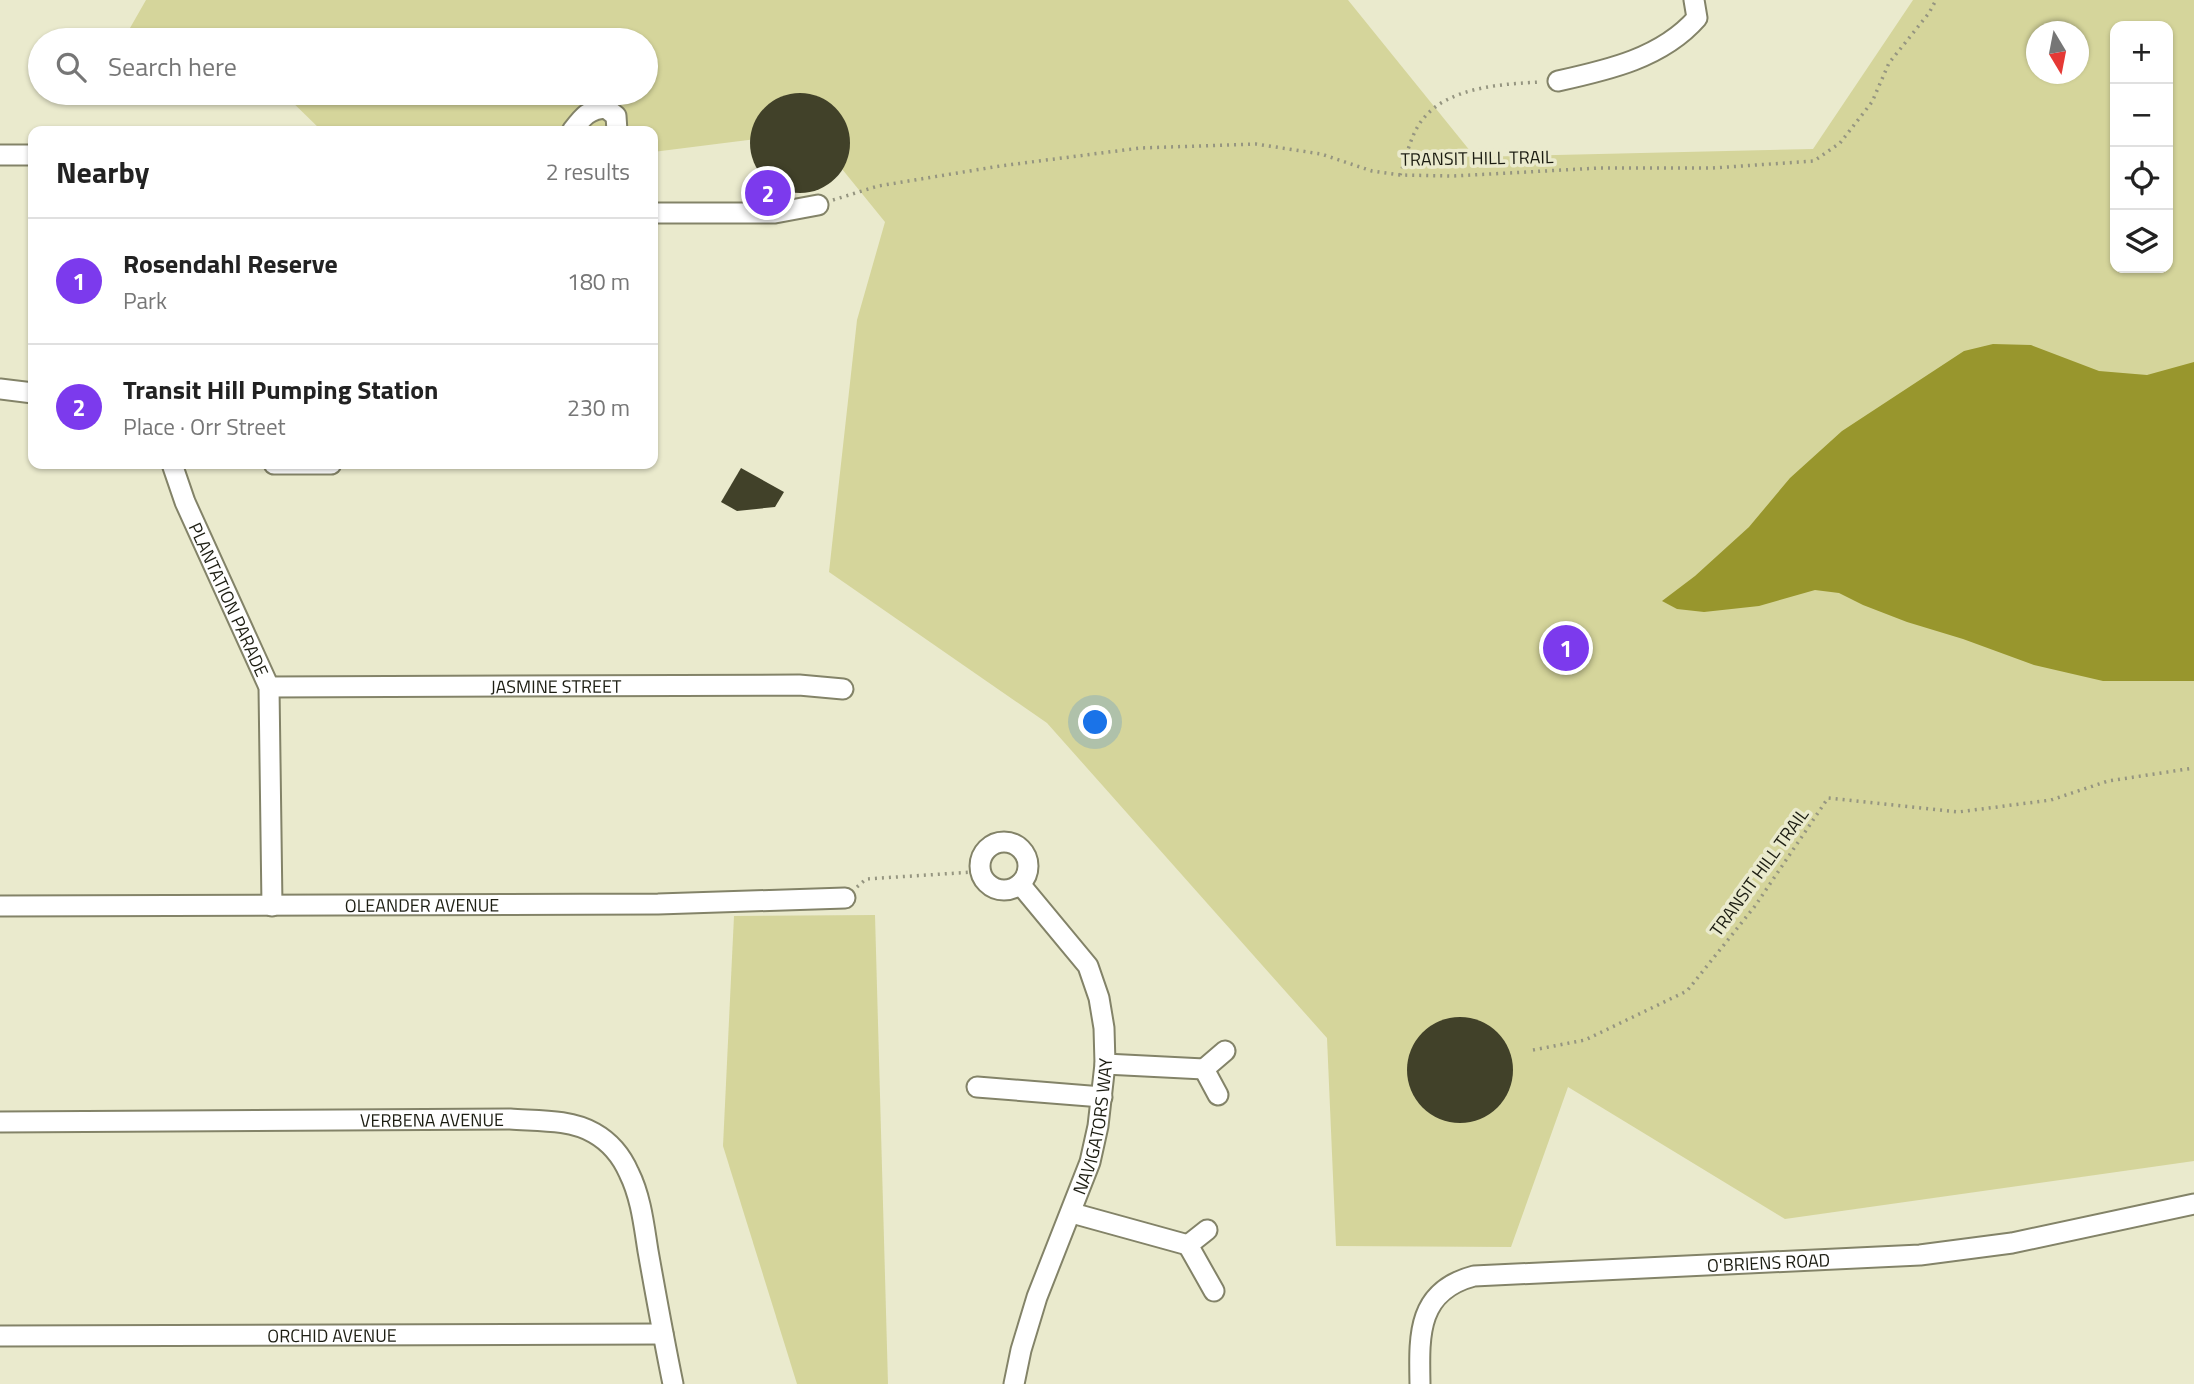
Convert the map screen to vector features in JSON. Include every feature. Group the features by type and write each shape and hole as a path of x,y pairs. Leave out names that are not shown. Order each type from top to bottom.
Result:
{"street":[{"path":"1558,81 1620,66 1666,44 1688,29 1697,18 1694,0"},
{"path":"576,126 585,114 606,108 616,116 617,126"},
{"path":"0,155 28,155"},
{"path":"658,213 775,213 818,205"},
{"path":"0,389 28,392"},
{"name":"PLANTATION PARADE","path":"174,469 185,502 269,687 272,906"},
{"name":"JASMINE STREET","path":"269,687 799,685 843,689"},
{"path":"1007,842 1017,846 1025,854 1028,864 1027,875 1020,884 1011,889 1001,890 991,886 980,870 986,849 996,843 1007,842"},
{"name":"NAVIGATORS WAY","path":"1014,1384 1037,1297 1090,1162 1105,1064 1099,998 1088,966 1020,884"},
{"name":"OLEANDER AVENUE","path":"0,906 658,904 845,898"},
{"path":"1105,1064 1204,1069 1225,1051"},
{"path":"1204,1069 1218,1095"},
{"path":"977,1087 1102,1097"},
{"name":"VERBENA AVENUE","path":"0,1122 510,1119 560,1122 580,1127 594,1133 608,1144 631,1176 644,1226 673,1384"},
{"name":"O'BRIENS ROAD","path":"1420,1384 1419,1339 1428,1309 1442,1291 1453,1283 1474,1276 1920,1255 2012,1243 2194,1204"},
{"path":"1072,1213 1188,1245 1214,1291"},
{"path":"1188,1245 1208,1230"},
{"name":"ORCHID AVENUE","path":"0,1336 663,1334"}],"path":[{"name":"TRANSIT HILL TRAIL","path":"818,205 878,186 1000,166 1140,148 1256,144 1321,154 1371,170 1400,175 1453,176 1814,161 1840,143 1872,102 1889,63 1929,13 1936,0"},
{"path":"1400,175 1421,120 1448,99 1507,83 1558,81"},
{"name":"TRANSIT HILL TRAIL","path":"1533,1050 1585,1040 1687,991 1755,906 1828,798 1958,812 2051,800 2108,780 2194,768"},
{"path":"845,898 866,879 980,870"}],"green space":[{"path":"146,0 1348,0 1475,157 1813,149 1913,0 2194,0 2194,1161 1785,1219 1568,1087 1511,1247 1336,1246 1327,1038 1047,723 829,572 857,320 885,222 812,132 658,151 658,126 317,126 295,105 658,105 658,28 130,28"},
{"path":"875,915 888,1384 797,1384 723,1146 734,916"}],"shaded area":[{"path":"1993,344 2031,345 2099,371 2147,375 2194,362 2194,681 2103,681 2034,665 1907,622 1839,593 1815,590 1759,606 1704,612 1677,609 1662,601 1695,576 1749,527 1790,478 1842,431 1964,351"}],"building":[{"path":"800,93 828,101 842,115 850,143 842,171 828,185 800,193 772,185 758,171 750,143 758,115 772,101"},
{"path":"760,187 775,187 775,198 761,198"},
{"path":"741,468 784,492 775,507 737,511 721,502"},
{"path":"1460,1017 1480,1021 1497,1033 1509,1050 1513,1070 1509,1090 1497,1107 1480,1119 1460,1123 1440,1119 1423,1107 1411,1090 1407,1070 1411,1050 1423,1033 1440,1021"}],"place":[{"name":"Transit Hill Pumping Station","path":"768,193"},
{"name":"Rosendahl Reserve","path":"1566,648"}]}
